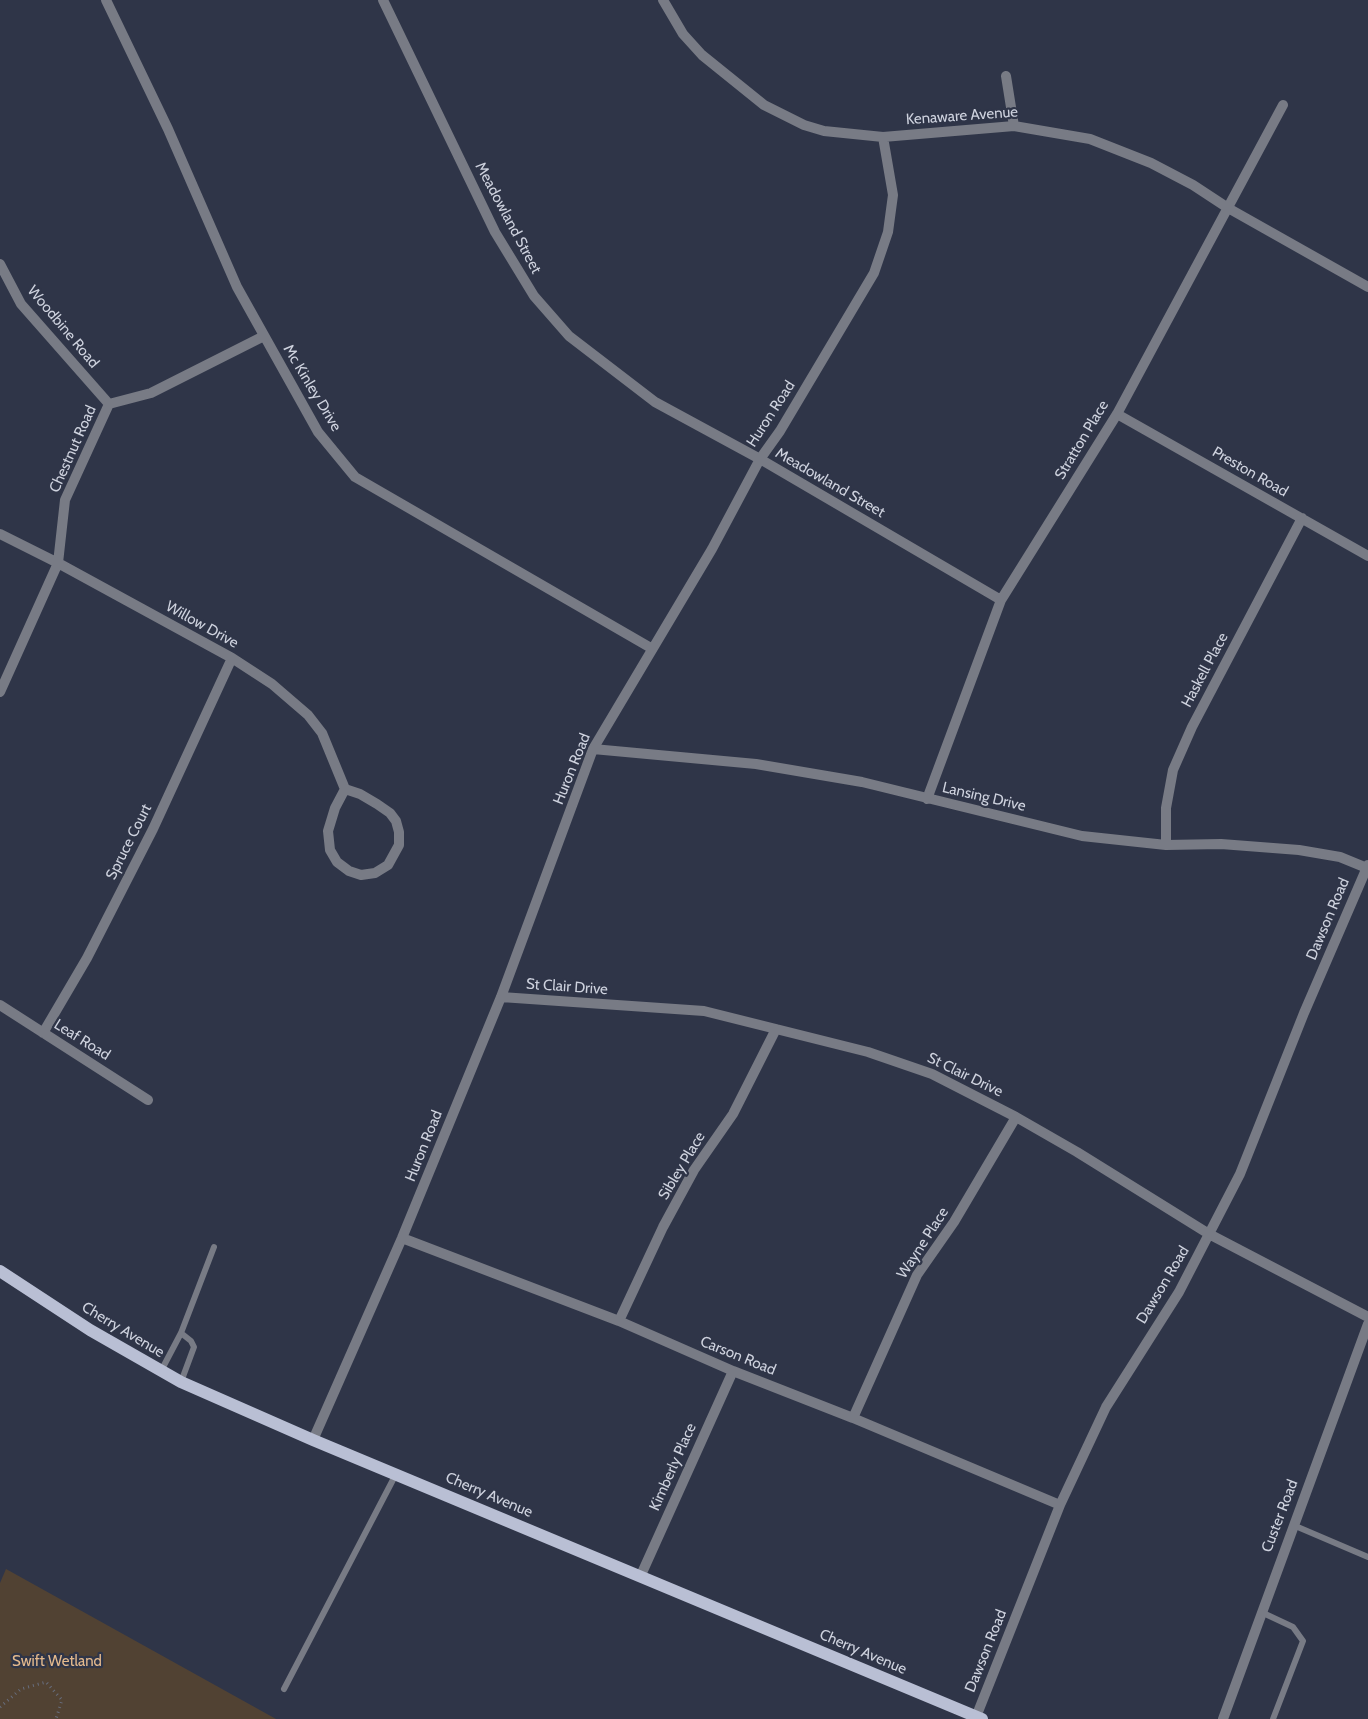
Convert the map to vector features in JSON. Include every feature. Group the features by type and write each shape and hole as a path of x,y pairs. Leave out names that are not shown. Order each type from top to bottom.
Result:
{"main road":[{"name":"Cherry Avenue","path":"0,1271 90,1330 160,1372 181,1382 313,1440 641,1575 979,1718"}],"street":[{"name":"Mc Kinley Drive","path":"106,0 168,129 237,287 318,432 355,476 651,648"},
{"name":"Meadowland Street","path":"383,0 495,232 534,296 568,336 655,402 760,459 1001,600"},
{"name":"Kenaware Avenue","path":"663,0 683,34 702,55 764,105 804,125 824,131 883,137 1014,126 1090,139 1151,163 1193,185 1228,208 1368,287"},
{"path":"1006,76 1014,126"},
{"name":"Stratton Place","path":"927,799 1001,600 1117,414 1283,105"},
{"name":"Huron Road","path":"313,1440 402,1238 501,997 593,750 651,648 712,549 760,459 780,431 874,273 888,232 893,195 883,137"},
{"name":"Woodbine Road","path":"0,264 21,304 109,404"},
{"name":"Chestnut Road","path":"0,692 58,563 65,500 109,404 151,393 264,336"},
{"name":"Preston Road","path":"1117,414 1368,556"},
{"name":"Haskell Place","path":"1166,846 1166,808 1173,770 1192,727 1302,518"},
{"name":"Willow Drive","path":"0,534 58,563 232,658 272,684 308,715 322,733 345,789"},
{"name":"Spruce Court","path":"43,1033 87,958 153,829 232,658"},
{"name":"Lansing Drive","path":"593,750 756,764 862,782 1082,836 1166,846 1221,844 1299,850 1340,857 1367,867"},
{"path":"345,789 360,794 390,813 398,826 399,845 394,856 388,865 375,872 361,875 349,871 337,862 330,850 328,831 335,808 345,789"},
{"name":"Dawson Road","path":"979,1718 1060,1505 1106,1407 1179,1292 1240,1174 1304,1013 1367,867"},
{"name":"St Clair Drive","path":"501,997 704,1011 868,1052 932,1074 1016,1117 1209,1234 1368,1317"},
{"name":"Leaf Road","path":"0,1005 148,1100"},
{"name":"Sibley Place","path":"619,1321 664,1227 694,1170 732,1114 776,1029"},
{"name":"Wayne Place","path":"853,1418 918,1275 954,1222 1016,1117"},
{"name":"Carson Road","path":"402,1238 619,1321 733,1371 853,1418 1060,1505"},
{"name":"Custer Road","path":"1223,1719 1368,1324"},
{"name":"Kimberly Place","path":"641,1575 733,1371"}],"lane":[{"path":"160,1372 181,1333 214,1246"},
{"path":"181,1333 191,1341 194,1348 181,1382"},
{"path":"284,1690 396,1474"},
{"path":"1293,1525 1368,1556"},
{"path":"1262,1612 1293,1626 1302,1641 1273,1719"}],"path":[{"path":"0,1707 21,1689 46,1682 62,1700 56,1719"}],"green space":[{"name":"Swift Wetland","path":"6,1569 276,1719 0,1719 0,1583"}]}
